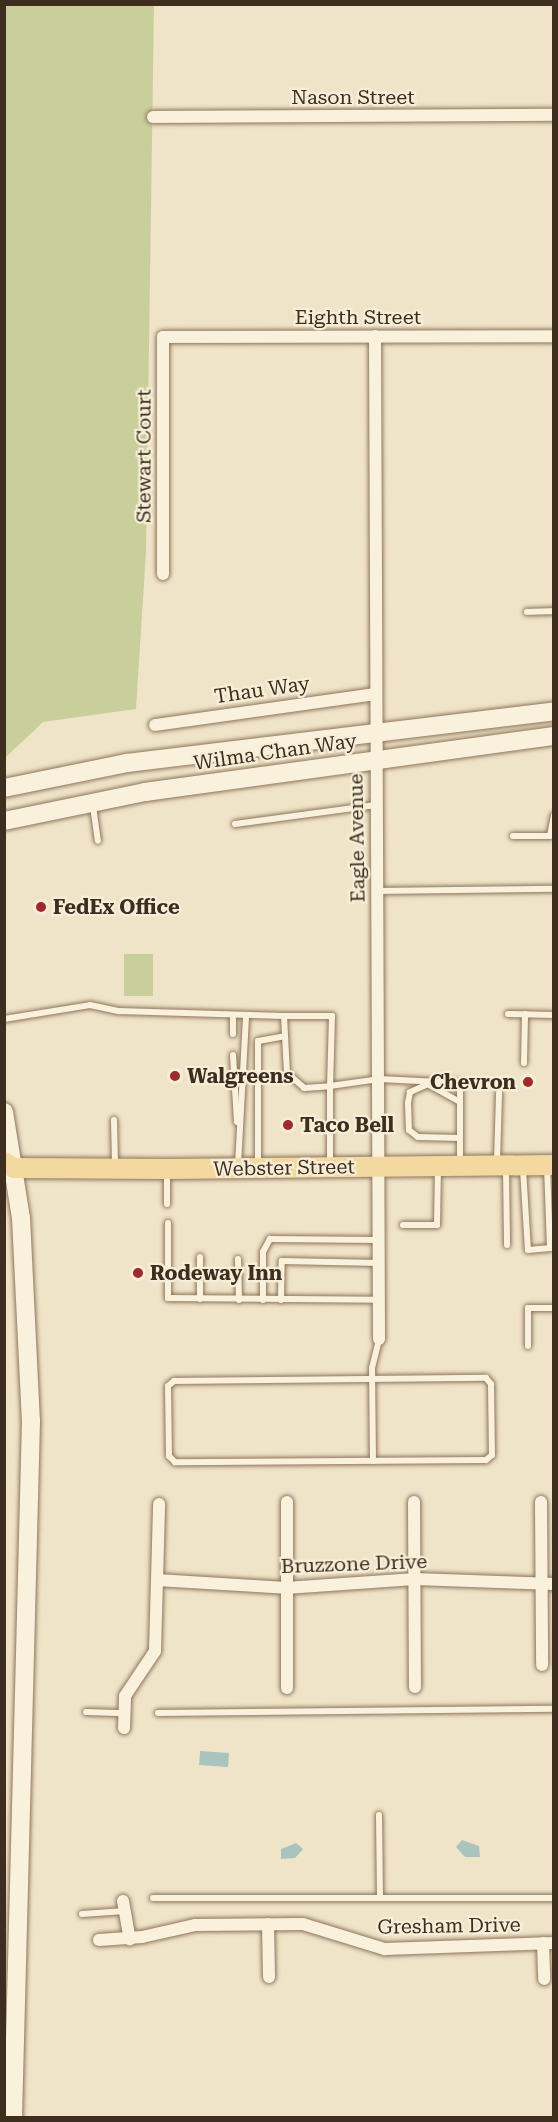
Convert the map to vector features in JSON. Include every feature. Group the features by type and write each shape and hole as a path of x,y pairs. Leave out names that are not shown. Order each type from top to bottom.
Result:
{"main road":[{"name":"Wilma Chan Way","path":"4,788 127,763 375,736 554,711"},
{"name":"Wilma Chan Way","path":"4,821 92,800 554,736"},
{"path":"4,1112 8,1168 25,1264 31,1421 10,2063 13,2118"},
{"name":"Webster Street","path":"8,1168 167,1169 550,1165"}],"street":[{"name":"Nason Street","path":"153,117 554,115"},
{"name":"Eagle Avenue","path":"375,336 379,1340"},
{"name":"Eighth Street","path":"163,337 554,336"},
{"name":"Stewart Court","path":"163,337 163,574"},
{"name":"Thau Way","path":"155,725 375,694"},
{"path":"287,1502 287,1688"},
{"path":"414,1502 415,1687"},
{"path":"541,1502 548,1585 542,1665"},
{"path":"124,1728 124,1713 131,1684 155,1651 159,1504"},
{"name":"Bruzzone Drive","path":"157,1580 286,1588 415,1579 548,1585"},
{"path":"124,1906 130,1939"},
{"name":"Gresham Drive","path":"99,1940 130,1939 195,1924 303,1924 385,1949 548,1943"},
{"path":"268,1924 269,1977"},
{"path":"544,1979 548,1943"}],"lane":[{"path":"527,612 554,611"},
{"path":"92,800 98,841"},
{"path":"235,824 376,805"},
{"path":"513,836 550,836 554,815"},
{"path":"378,891 554,889"},
{"path":"4,1019 90,1005 119,1011 246,1016 332,1016 330,1167"},
{"path":"508,1014 554,1015"},
{"path":"524,1063 525,1014"},
{"path":"233,1015 233,1034"},
{"path":"238,1168 246,1016"},
{"path":"284,1016 287,1073 304,1088 379,1078 460,1083 460,1166"},
{"path":"258,1167 258,1041 285,1036"},
{"path":"233,1055 233,1109 239,1125"},
{"path":"460,1102 428,1084 410,1092 408,1103 409,1130 418,1137 460,1138"},
{"path":"498,1093 509,1166 528,1250 550,1248 550,1165"},
{"path":"114,1120 116,1169"},
{"path":"403,1225 437,1225 438,1166"},
{"path":"507,1245 509,1166"},
{"path":"167,1169 168,1204"},
{"path":"168,1223 168,1298 380,1300"},
{"path":"262,1300 263,1252 270,1239 380,1240"},
{"path":"200,1257 200,1299"},
{"path":"238,1259 239,1300"},
{"path":"281,1299 282,1261 380,1263"},
{"path":"528,1346 528,1308 554,1308"},
{"path":"373,1461 372,1379 379,1340"},
{"path":"486,1378 491,1384 492,1455 373,1461 175,1462 168,1444 168,1386 174,1381 486,1378"},
{"path":"158,1713 554,1709"},
{"path":"86,1712 124,1713"},
{"path":"380,1815 380,1897"},
{"path":"153,1898 554,1898"},
{"path":"82,1914 124,1906"}],"green space":[{"path":"5,5 154,5 146,552 136,709 43,722 5,758"},
{"path":"124,954 153,954 153,996 124,996"}],"water":[{"path":"200,1751 229,1753 228,1767 199,1765"},
{"path":"462,1840 479,1846 480,1857 465,1857 456,1847"},
{"path":"296,1843 303,1849 295,1858 281,1859 281,1849"}],"place":[{"name":"FedEx Office","path":"41,907"},
{"name":"Walgreens","path":"175,1076"},
{"name":"Chevron","path":"528,1082"},
{"name":"Taco Bell","path":"288,1125"},
{"name":"Rodeway Inn","path":"138,1273"}]}
